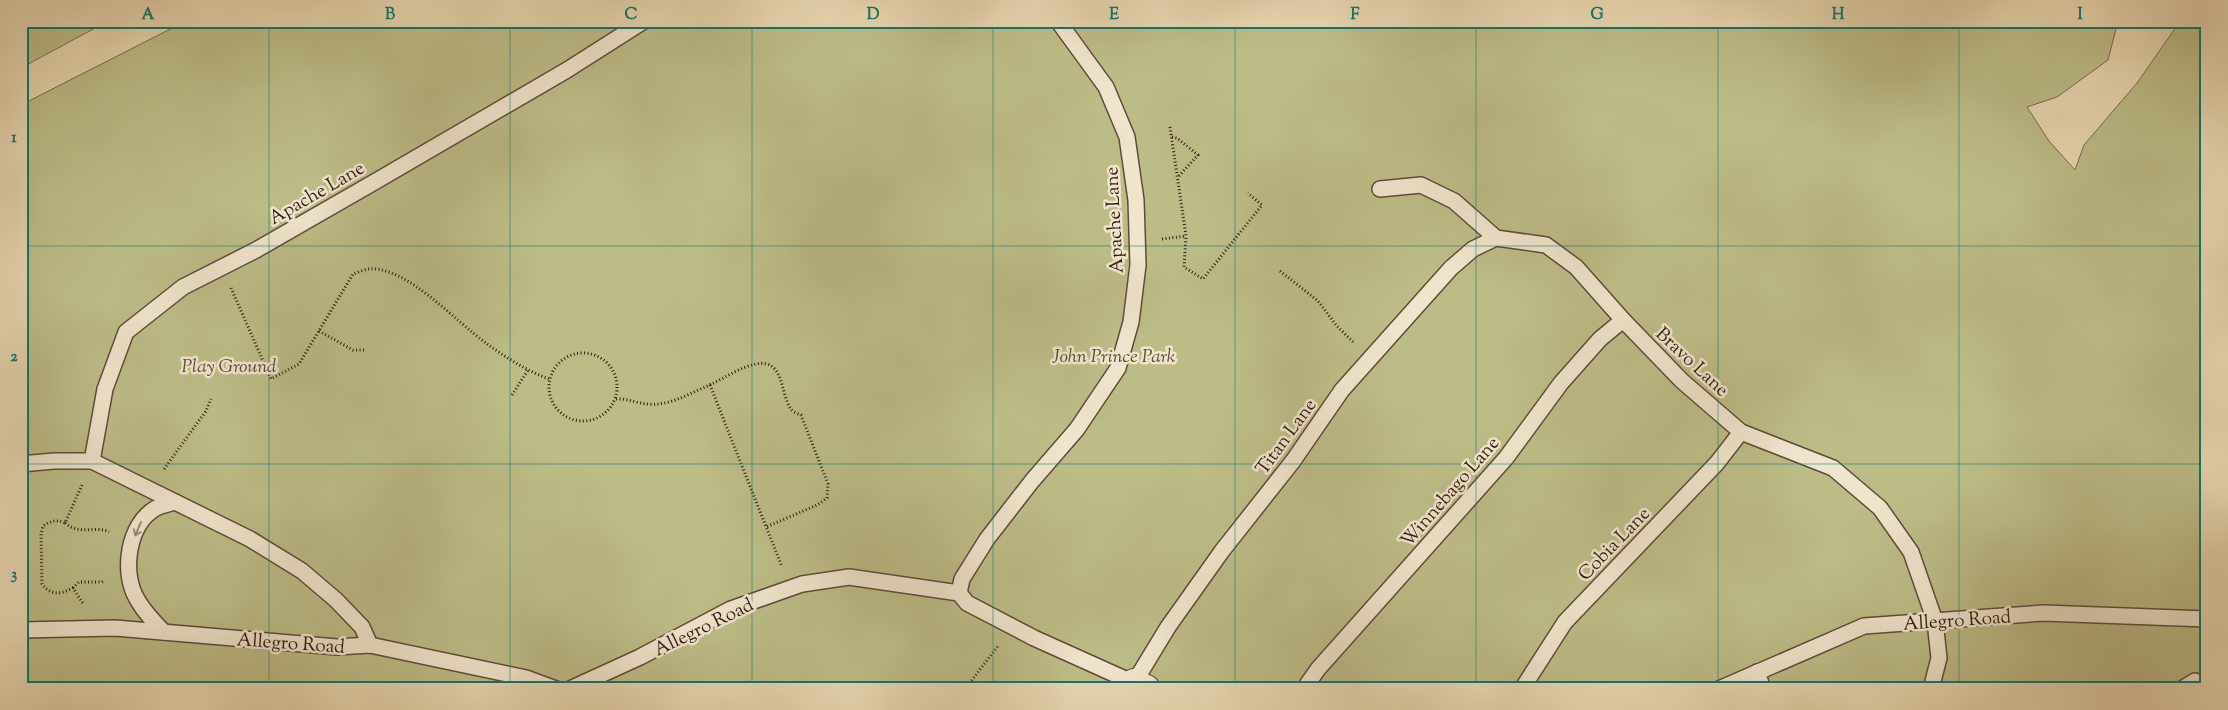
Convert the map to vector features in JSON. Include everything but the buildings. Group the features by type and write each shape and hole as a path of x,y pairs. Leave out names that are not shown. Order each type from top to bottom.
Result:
{"lane":[{"name":"Apache Lane","path":"92,461 104,389 126,332 183,287 256,250 567,70 644,21"},
{"name":"Apache Lane","path":"959,593 962,579 987,539 1032,481 1078,429 1118,368 1131,322 1138,265 1136,200 1127,137 1106,87 1058,21"},
{"path":"1380,189 1421,185 1454,200 1496,238"},
{"name":"Bravo Lane","path":"1496,238 1546,245 1576,266 1623,320 1682,381 1741,432 1833,468 1880,508 1910,552 1935,621 1939,658 1931,689"},
{"name":"Titan Lane","path":"1140,686 1168,627 1222,552 1293,461 1342,390 1450,268 1473,249 1496,238"},
{"name":"Winnebago Lane","path":"1304,689 1318,669 1506,458 1561,382 1600,339 1623,320"},
{"name":"Cobia Lane","path":"1522,689 1565,622 1717,463 1741,432"},
{"path":"21,464 54,461 92,461 250,539 302,571 336,600 362,627 370,645"},
{"path":"164,632 150,618 136,598 128,572 132,542 141,521 157,507 175,502"},
{"name":"Allegro Road","path":"570,689 640,657 731,609 802,584 849,577 959,593"},
{"path":"959,593 967,603 1009,625 1140,686"},
{"name":"Allegro Road","path":"1719,689 1864,626 2043,613 2207,619"},
{"name":"Allegro Road","path":"21,630 98,628 337,647 370,645 526,678 556,689"},
{"path":"1757,672 1764,689"}],"path":[{"path":"1170,127 1186,236 1184,266 1203,279 1262,205 1248,193"},
{"path":"1172,137 1177,138 1198,155 1178,177"},
{"path":"222,267 271,379 299,364 353,274 368,270 385,271 404,279 437,302 485,343 528,370 549,379"},
{"path":"1280,271 1318,300 1336,325 1370,359"},
{"path":"319,331 353,350 364,350"},
{"path":"573,354 594,354 604,360 614,372 618,388 616,399 610,409 590,421 578,421 567,418 558,410 552,400 549,379 556,367 573,354"},
{"path":"616,399 622,398 647,404 662,404 756,364 765,364 774,368 780,377 791,409 801,415 829,490 827,498 817,505 766,527"},
{"path":"512,395 528,370"},
{"path":"710,385 790,588"},
{"path":"151,490 175,452 201,418 211,399"},
{"path":"65,523 92,461"},
{"path":"109,576 102,582 79,582 73,588 63,593 53,593 46,590 42,584 41,534 43,526 50,521 60,521 79,531 104,530 109,532 111,536"},
{"path":"73,588 98,628"},
{"path":"965,689 995,652 1009,625"}],"green space":[{"path":"21,21 108,21 21,68"},
{"name":"John Prince Park","path":"186,21 2118,21 2108,60 2057,97 2027,107 2049,141 2075,170 2084,145 2137,83 2174,30 2176,21 2207,21 2207,689 21,689 21,105"}],"park label":[{"name":"Play Ground","path":"229,365"}]}
